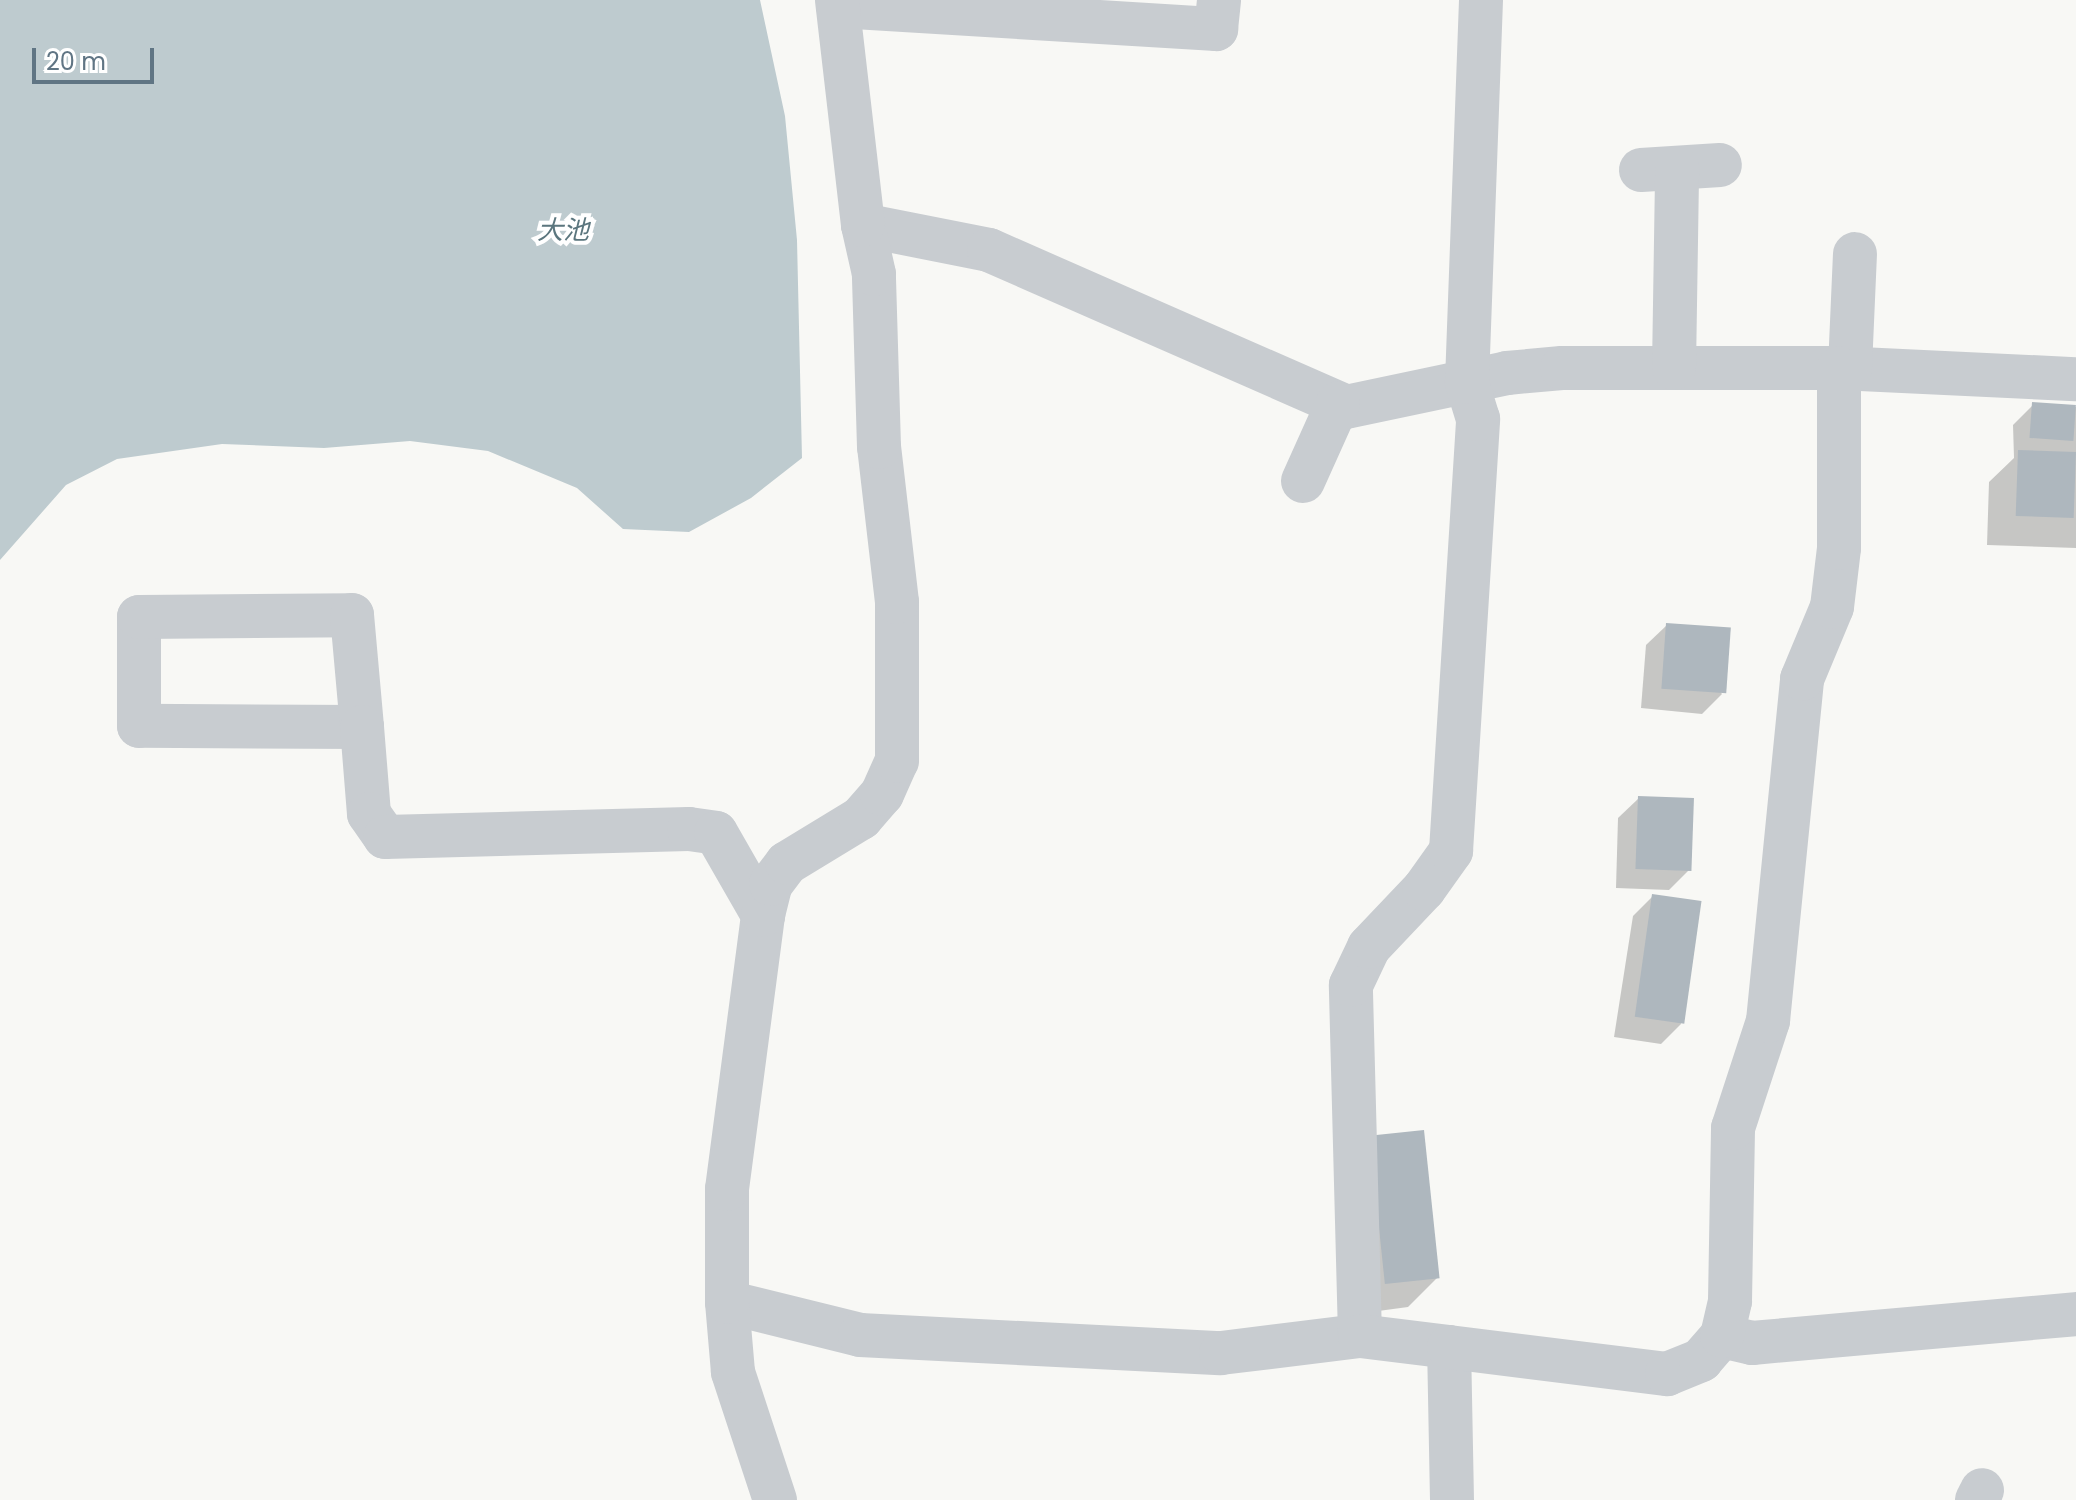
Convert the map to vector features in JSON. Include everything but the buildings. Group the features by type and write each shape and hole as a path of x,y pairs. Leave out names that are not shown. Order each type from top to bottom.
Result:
{"street":[{"path":"775,1500 733,1372 727,1302 729,1173 763,915 771,884 787,863 861,818 882,794 897,761 897,602 879,447 874,274 863,225 838,3 1042,9 1216,29 1219,0"},
{"path":"1360,1336 1351,985 1369,947 1424,889 1451,851 1478,419 1467,382 1481,0"},
{"path":"1674,368 1659,169 1720,165"},
{"path":"863,225 989,250 1338,403 1375,402 1467,382 1562,368 1844,368 2076,379"},
{"path":"727,1302 860,1335 1221,1353 1360,1336 1667,1374 1701,1360 1722,1336 1730,1301 1733,1128 1768,1021 1802,679 1832,607 1839,548 1844,368 1855,254"},
{"path":"1303,481 1338,403"},
{"path":"362,727 139,726 139,617 352,615 362,727 369,814 385,837 689,829 716,833 763,915"},
{"path":"1722,1336 1752,1343 2076,1314"},
{"path":"1449,1347 1452,1500"}],"water":[{"name":"大池","path":"0,0 760,0 785,116 797,240 802,458 751,498 689,532 623,529 577,488 488,451 410,441 324,448 222,444 117,459 66,485 0,560"}]}
